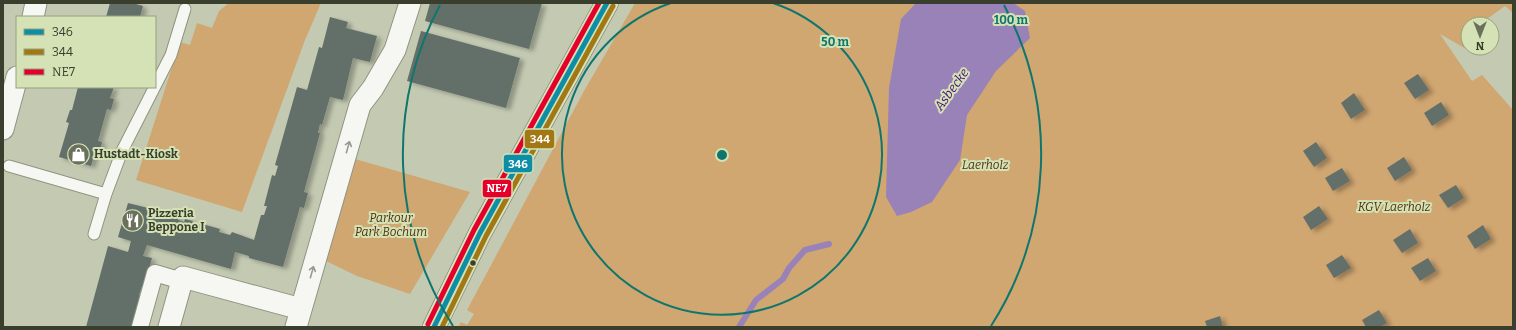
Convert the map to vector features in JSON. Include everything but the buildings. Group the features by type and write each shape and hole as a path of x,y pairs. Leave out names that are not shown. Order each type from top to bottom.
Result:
{"street":[{"path":"33,16 36,3"},
{"path":"169,327 183,277 299,318 360,105 374,88 395,50 410,3"},
{"path":"434,327 480,233 608,3"},
{"path":"3,129 12,82"},
{"path":"140,327 154,273 182,281"}],"lane":[{"path":"156,84 171,55 185,9"},
{"path":"94,234 106,194 122,151 154,88"},
{"path":"10,166 106,194"}],"green space":[{"path":"229,3 321,3 305,40 242,212 136,180 180,42 190,45 197,23 212,28 219,11"},
{"name":"Laerholz","path":"635,3 1513,3 1513,13 1505,6 1491,16 1460,16 1460,45 1440,34 1472,81 1482,75 1513,110 1513,327 458,327 461,322 467,325 474,314 467,310 584,91"},
{"name":"Parkour Park Bochum","path":"355,159 470,192 410,294 357,276 326,261"}],"water":[{"name":"Asbecke","path":"916,3 1013,3 1025,11 1030,38 996,71 967,115 960,160 932,202 911,212 897,216 886,197 889,88 901,19"}],"waterway":[{"path":"739,327 756,300 783,279 789,268 805,250 829,244"}],"transit line":[{"name":"NE7","path":"428,324 474,230 599,3"},
{"name":"346","path":"434,327 480,233 607,3"},
{"name":"344","path":"442,327 486,236 613,6"}],"place":[{"name":"Hustadt-Kiosk","path":"78,154"},
{"name":"Pizzeria Beppone I","path":"132,220"}],"park label":[{"name":"KGV Laerholz","path":"1394,207"}]}
